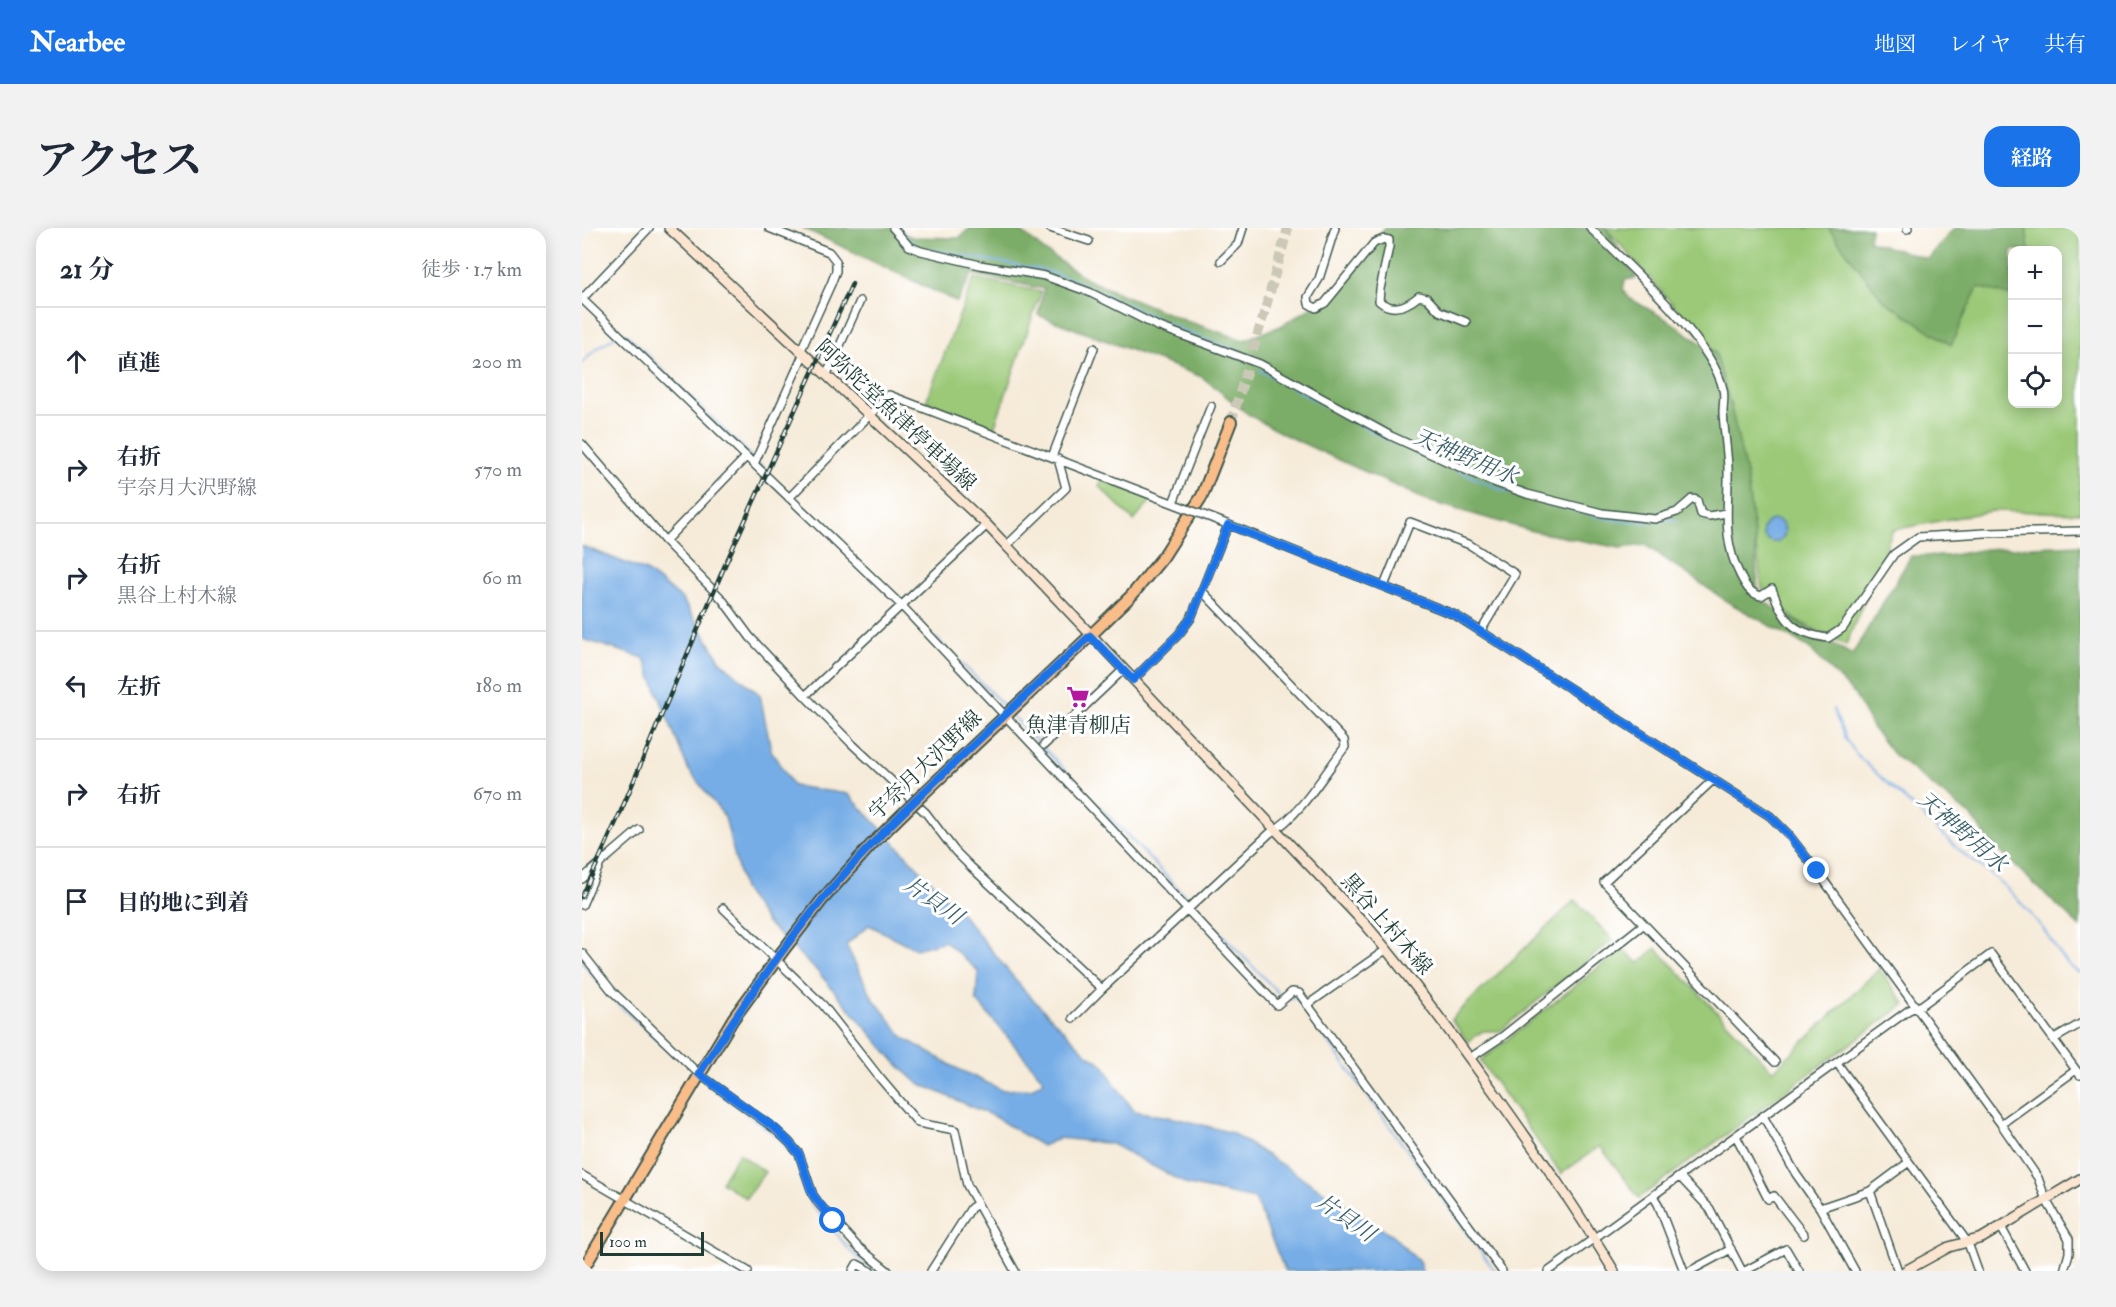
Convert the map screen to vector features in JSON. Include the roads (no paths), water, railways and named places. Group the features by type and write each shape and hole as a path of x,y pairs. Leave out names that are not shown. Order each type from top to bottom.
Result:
{"main road":[{"name":"阿弥陀堂魚津停車場線","path":"669,228 987,525 1090,636"},
{"name":"宇奈月大沢野線","path":"582,1271 733,1019 779,955 822,900 871,845 1005,714 1132,595 1173,544 1203,496 1231,422"},
{"name":"黒谷上村木線","path":"1090,636 1387,949 1412,979 1565,1193 1614,1271"},
{"path":"1905,1271 1949,1247 1968,1243 2001,1227 2080,1179"}],"street":[{"path":"649,228 582,299 901,605 1277,1005 1292,992 1299,993 1502,1271"},
{"path":"754,464 836,271 836,261 829,252 769,228"},
{"path":"892,228 909,246 921,251 980,265 1051,277 1089,292 1157,326 1260,364 1391,436 1488,480 1527,494 1626,517 1655,519 1670,516 1677,513 1692,499 1699,503 1701,514 1709,516 1726,513"},
{"path":"1050,228 1089,241"},
{"path":"1221,261 1238,244 1243,228"},
{"path":"1335,228 1319,279 1308,297 1310,304 1316,308 1325,303 1374,243 1384,239 1389,240 1389,247 1379,301 1384,306 1398,308 1408,305 1419,296 1427,298 1439,311 1466,322"},
{"path":"1590,228 1648,285 1688,330 1709,357 1718,374 1724,390 1723,411 1728,468 1727,537 1733,561 1746,586 1753,594 1761,596 1772,589 1778,605 1794,628 1808,635 1828,638 1843,628 1894,555 1918,537 2080,531"},
{"path":"827,374 860,301"},
{"path":"1006,546 1066,488 1055,458 1094,348"},
{"path":"789,498 889,395 1214,519 1455,615 1714,779 1770,816 1788,834 2001,1124 2038,1178 2046,1200 2069,1239 2069,1253 2064,1271"},
{"path":"1175,504 1211,406"},
{"path":"582,444 665,541 722,599 750,637 805,696 851,743 926,813 971,867 1102,989"},
{"path":"665,541 746,457"},
{"path":"1384,586 1410,522 1470,545 1515,574 1481,631"},
{"path":"805,696 987,525"},
{"path":"1133,680 1179,634 1191,618 1228,525"},
{"path":"1073,1018 1275,830 1310,793 1345,747 1344,741 1202,591"},
{"path":"1044,745 1123,670"},
{"path":"1714,779 1604,882 1775,1062"},
{"path":"582,879 639,830"},
{"path":"582,905 600,864"},
{"path":"723,908 779,955 823,1005 918,1123 955,1130 967,1185 1015,1271"},
{"path":"1470,1058 1503,1036 1644,924"},
{"path":"1307,1005 1387,949"},
{"path":"582,953 612,992 634,1010 699,1074 776,1129 789,1142 799,1154 813,1195 820,1205 857,1246 888,1271"},
{"path":"1549,1271 1909,1010 1922,1005 1991,954 2078,1072 2001,1124"},
{"path":"2054,1039 2080,1024"},
{"path":"1837,1063 1968,1243 1978,1271"},
{"path":"1763,1116 1796,1174 1820,1208 1855,1271"},
{"path":"1736,1136 1768,1199 1774,1196 1804,1235"},
{"path":"1820,1208 1870,1191 1909,1162"},
{"path":"582,1175 747,1271"},
{"path":"1680,1177 1710,1209 1744,1271 1786,1250 1799,1271"},
{"path":"1870,1191 1898,1271"},
{"path":"1653,1196 1684,1271"},
{"path":"931,1271 971,1208 977,1204"},
{"path":"2001,1227 2025,1271"},
{"path":"1690,1271 1731,1249"},
{"path":"853,1271 857,1264 870,1271"}],"water":[{"path":"1774,520 1782,523 1785,531 1782,539 1774,542 1766,539 1763,531 1766,523"},
{"name":"片貝川","path":"582,546 646,571 682,599 722,663 760,695 771,750 793,786 848,794 961,913 1023,989 1086,1053 1104,1065 1134,1111 1180,1119 1232,1133 1393,1236 1419,1262 1422,1271 1285,1271 1255,1199 1188,1185 1112,1144 1060,1138 1042,1146 993,1116 918,1083 897,1064 818,972 766,922 743,889 725,817 688,769 644,658 582,639","holes":["869,925 916,949 945,941 978,971 976,1000 1044,1080 1031,1089 1002,1090 954,1067 904,1038 872,997 846,945"]}],"waterway":[{"name":"天神野用水","path":"899,228 906,238 918,246"},
{"name":"天神野用水","path":"932,250 1043,270 1068,278 1191,334 1243,353"},
{"path":"622,333 626,334 765,470"},
{"path":"582,363 595,350 617,335"},
{"name":"天神野用水","path":"1260,370 1385,438 1502,490 1596,516 1615,520 1651,522"},
{"name":"天神野用水","path":"1660,521 1669,519 1677,521"},
{"path":"936,638 1008,710"},
{"name":"天神野用水","path":"1833,709 1846,740 1859,757 1966,856 2008,890 2044,930 2064,960 2080,973"},
{"path":"1012,715 1284,999"},
{"path":"582,962 609,996 676,1057"},
{"path":"1288,1000 1295,996 1495,1271"},
{"path":"711,1087 779,1138 798,1164 804,1192 813,1207 851,1252 877,1271"}],"tunnel":[{"path":"1231,422 1288,228"}],"railway":[{"path":"582,897 725,565 852,284"}],"place":[{"name":"魚津青柳店","path":"1078,697"}]}
